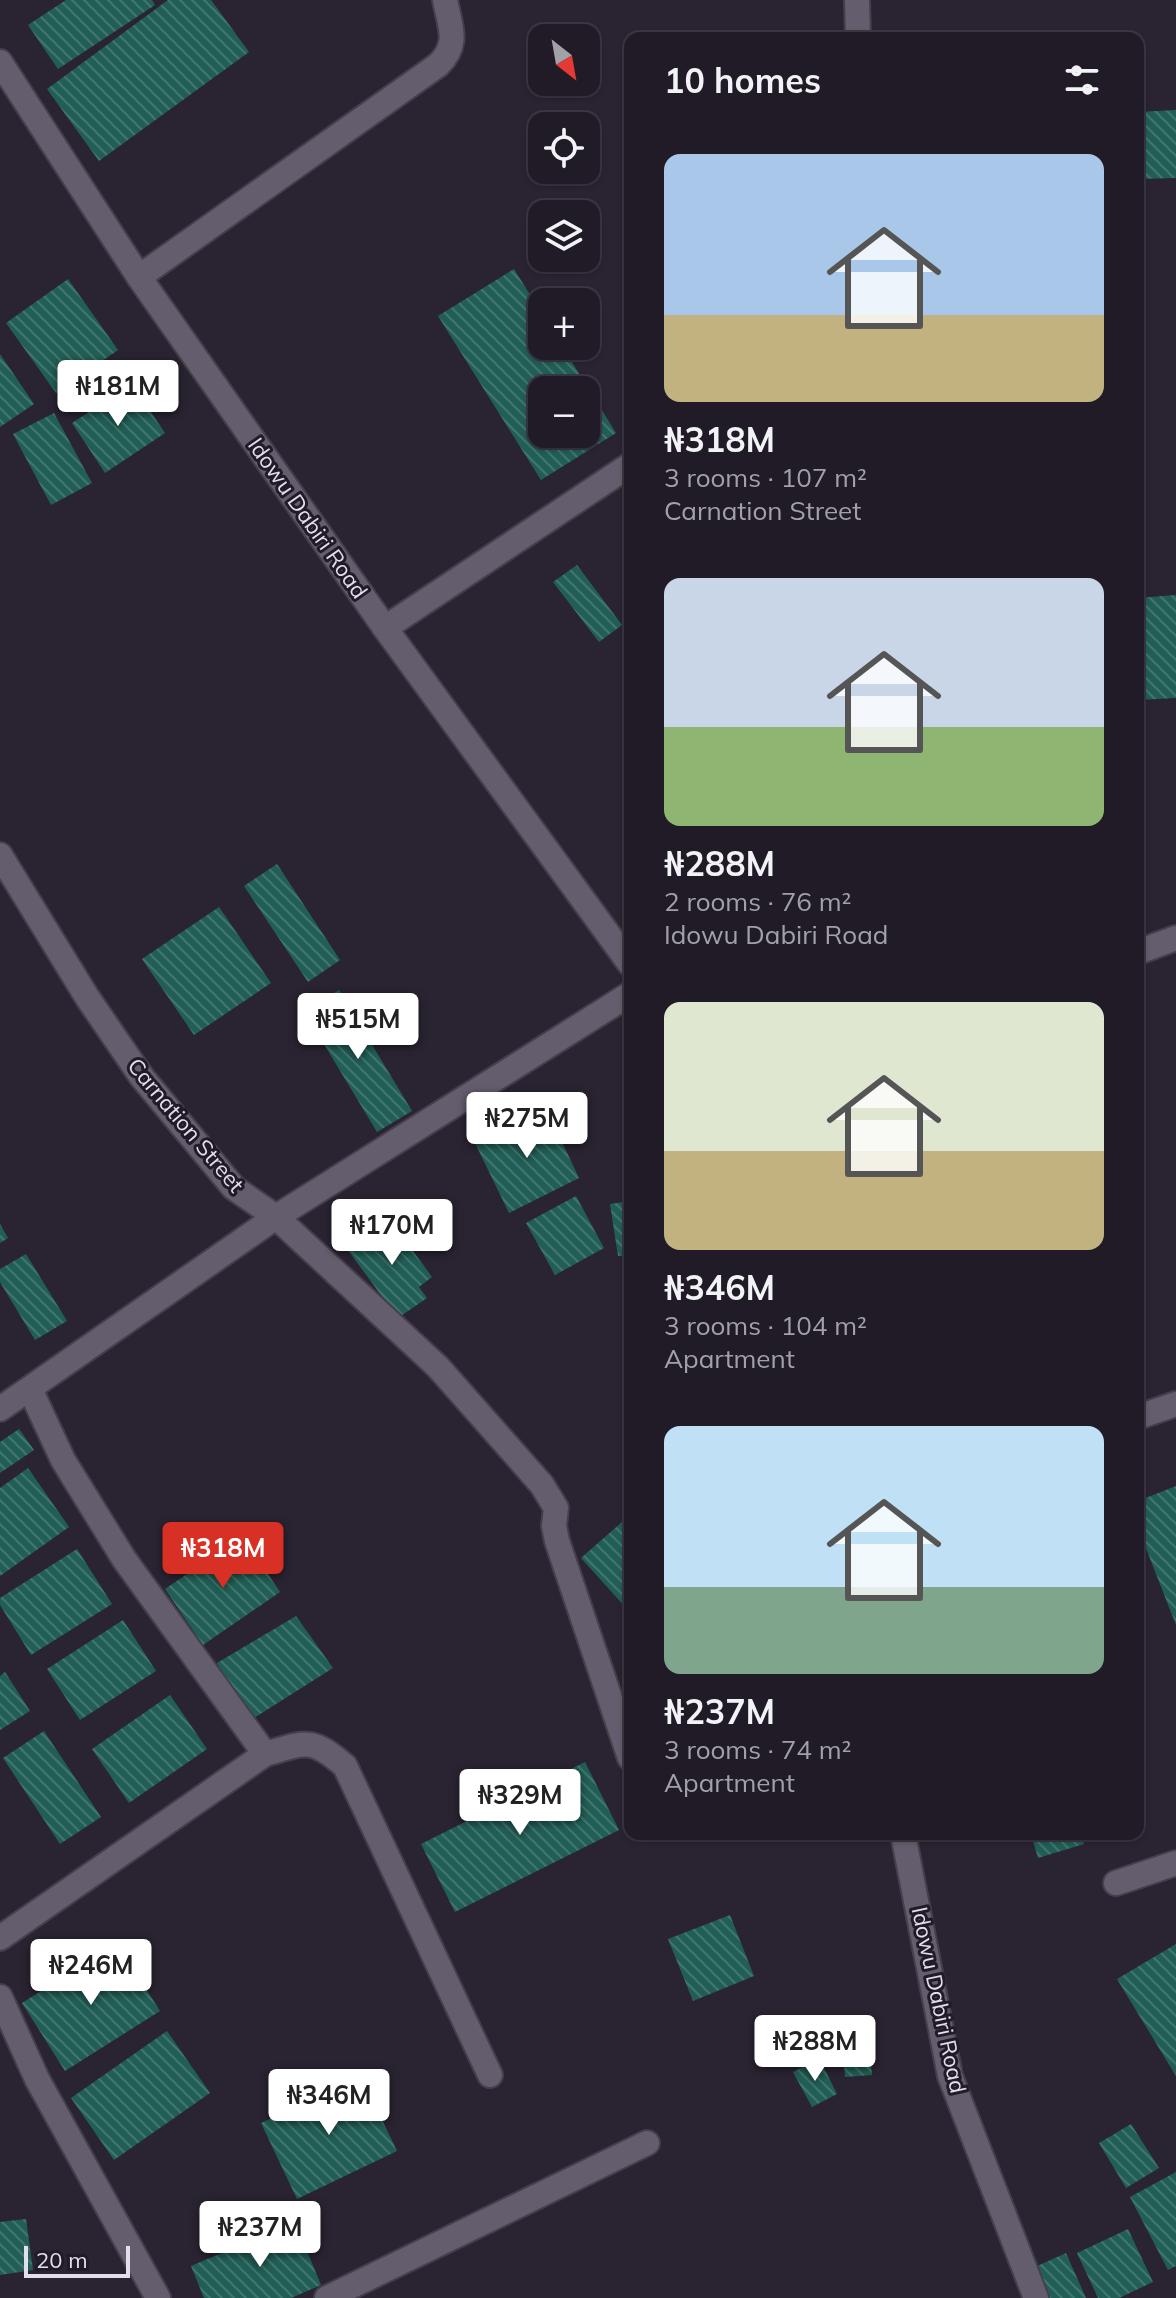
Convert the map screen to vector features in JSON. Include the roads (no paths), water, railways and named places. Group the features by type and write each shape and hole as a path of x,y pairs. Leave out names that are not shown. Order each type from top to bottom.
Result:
{"street":[{"path":"139,277 438,65 449,54 453,42 445,0"},
{"path":"857,0 858,32"},
{"name":"Idowu Dabiri Road","path":"0,62 139,277 385,628 624,956"},
{"path":"385,628 624,469"},
{"name":"Carnation Street","path":"0,855 10,894 141,1076 234,1188 276,1217 438,1367 542,1485 556,1508 554,1526 557,1541 624,1740"},
{"path":"1144,950 1176,938"},
{"path":"0,1409 276,1217 624,998"},
{"path":"30,1389 63,1460 124,1559 265,1754"},
{"path":"1144,1415 1176,1404"},
{"path":"0,1938 265,1754 298,1744 321,1745 345,1766 490,2075"},
{"name":"Idowu Dabiri Road","path":"904,1840 950,2076 1036,2298"},
{"path":"1116,1883 1176,1863"},
{"path":"0,1997 37,2079 158,2298"},
{"path":"327,2298 647,2143"}]}
